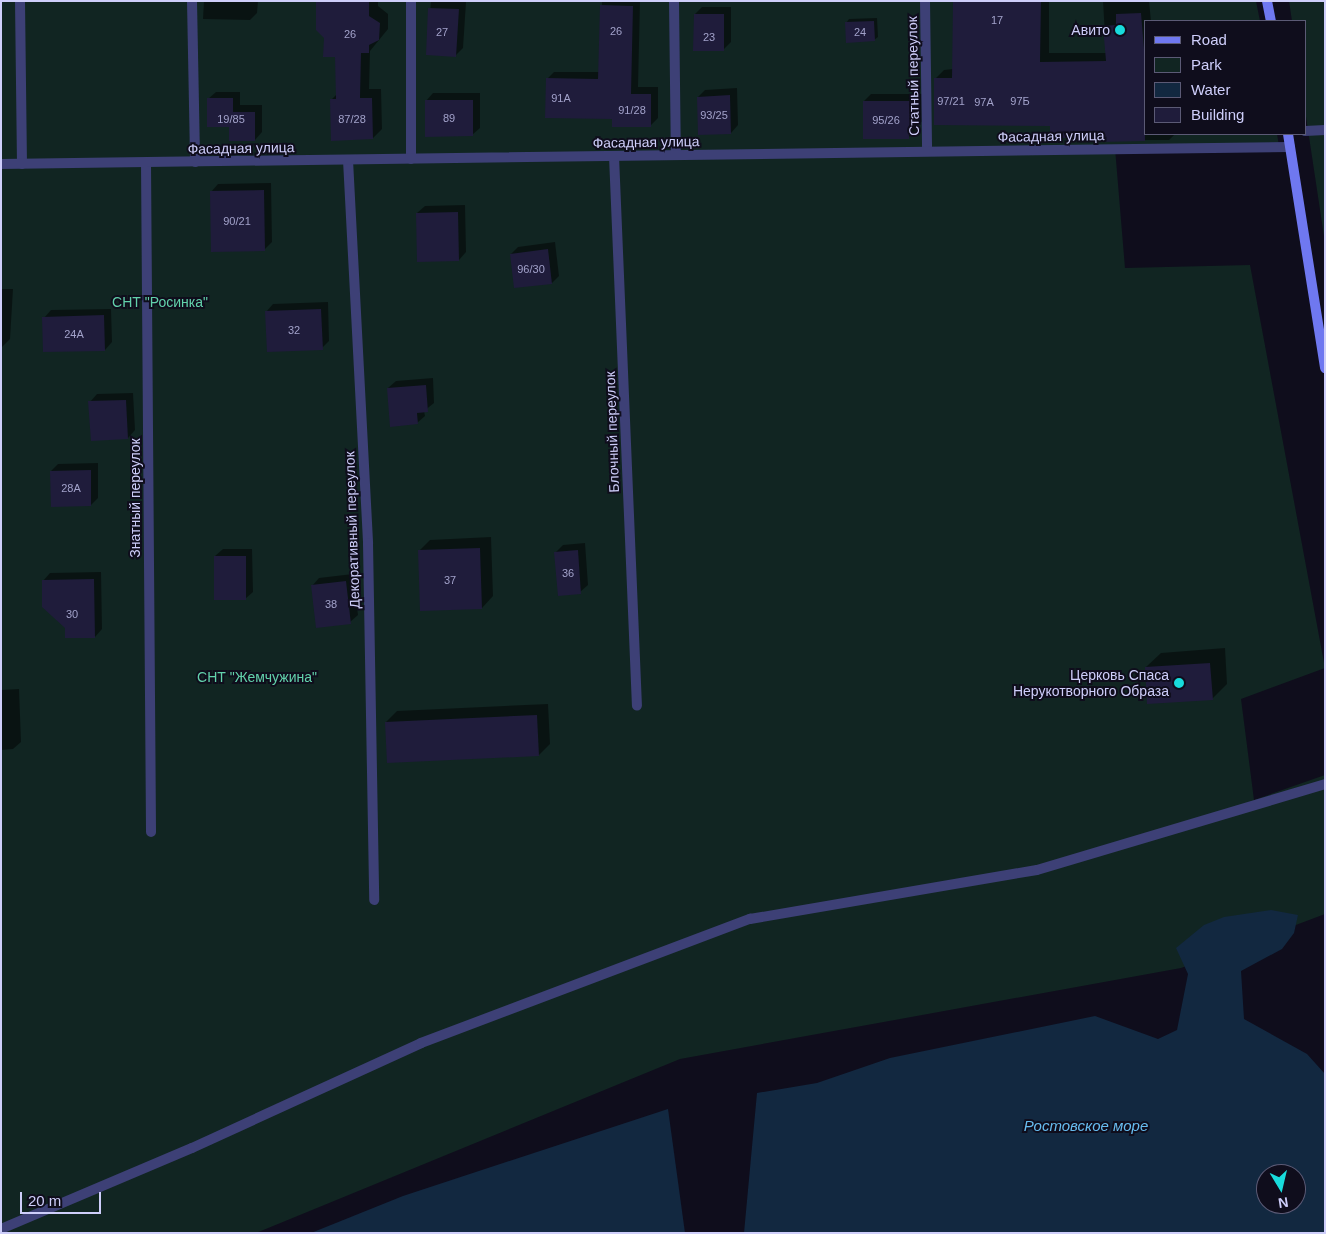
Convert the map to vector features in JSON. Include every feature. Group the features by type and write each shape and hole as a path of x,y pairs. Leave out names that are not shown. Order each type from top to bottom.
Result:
{"main road":[{"path":"1268,1 1271,20"},
{"path":"1288,135 1325,368"}],"street":[{"path":"20,1 22,164"},
{"path":"192,1 195,162"},
{"path":"411,1 411,159"},
{"path":"674,1 676,155"},
{"name":"Статный переулок","path":"925,1 927,151"},
{"path":"1306,130 1325,130"},
{"name":"Фасадная улица","path":"1,164 1290,147"},
{"name":"Блочный переулок","path":"614,156 637,706"},
{"name":"Декоративный переулок","path":"348,160 368,543 374,900"},
{"name":"Знатный переулок","path":"146,163 151,832"},
{"path":"1,1229 192,1148 422,1044 750,919 1037,870 1325,784"}],"green space":[{"path":"1,1 1256,1 1260,20 1144,20 1144,135 1277,135 1279,146 1115,148 1125,268 1250,265 1325,668 1241,699 1254,800 1325,775 1325,914 1181,968 680,1059 256,1233 1,1233"},
{"path":"1289,1 1325,1 1325,243 1306,117 1306,20 1292,20"}],"water":[{"name":"Ростовское море","path":"1271,910 1298,915 1294,933 1282,949 1241,971 1244,1019 1307,1054 1325,1074 1325,1233 744,1233 757,1093 817,1083 890,1058 1095,1016 1158,1039 1177,1030 1188,974 1176,948 1204,925 1224,917"},
{"path":"668,1109 685,1233 311,1233 403,1196"}],"building":[{"path":"316,1 369,1 369,16 380,23 379,40 369,45 369,53 361,53 360,98 372,98 373,139 331,141 330,99 336,99 335,57 323,57 324,38 316,30"},
{"path":"953,1 1041,1 1040,62 1106,61 1103,26 1116,25 1116,14 1141,13 1144,49 1145,141 1100,142 1100,138 1050,138 1050,126 934,125 934,78 952,78"},
{"path":"600,5 633,6 631,94 651,94 651,127 612,127 612,119 545,118 546,78 598,79"},
{"path":"428,8 459,9 456,57 426,55"},
{"path":"694,14 724,14 724,51 693,51"},
{"path":"874,21 875,41 846,43 845,22"},
{"path":"730,95 731,134 698,135 697,97"},
{"path":"207,98 233,98 233,112 255,112 255,141 229,141 229,127 207,127"},
{"path":"425,100 473,100 473,136 425,137"},
{"path":"863,101 919,101 920,125 909,126 909,139 863,139"},
{"path":"264,190 265,251 211,252 210,191"},
{"path":"458,212 459,261 417,262 416,213"},
{"path":"548,249 552,284 514,288 510,254"},
{"path":"321,309 323,350 267,352 265,311"},
{"path":"104,315 105,351 43,352 42,317"},
{"path":"426,385 428,412 417,413 418,424 390,427 387,388"},
{"path":"126,400 128,439 91,441 88,401"},
{"path":"91,470 91,506 51,507 50,471"},
{"path":"480,548 482,609 420,611 418,550"},
{"path":"578,550 581,594 558,596 554,552"},
{"path":"214,556 246,556 246,600 214,600"},
{"path":"94,579 95,638 65,638 65,628 42,607 42,580"},
{"path":"346,581 351,624 316,628 311,585"},
{"name":"Церковь Спаса Нерукотворного Образа","path":"1210,663 1213,700 1147,704 1145,667"},
{"path":"537,715 539,756 387,763 385,722"}],"place":[{"name":"Авито","path":"1120,30"},
{"name":"Церковь Спаса Нерукотворного Образа","path":"1179,683"}],"park label":[{"name":"СНТ \"Росинка\"","path":"160,302"},
{"name":"СНТ \"Жемчужина\"","path":"257,677"}]}
